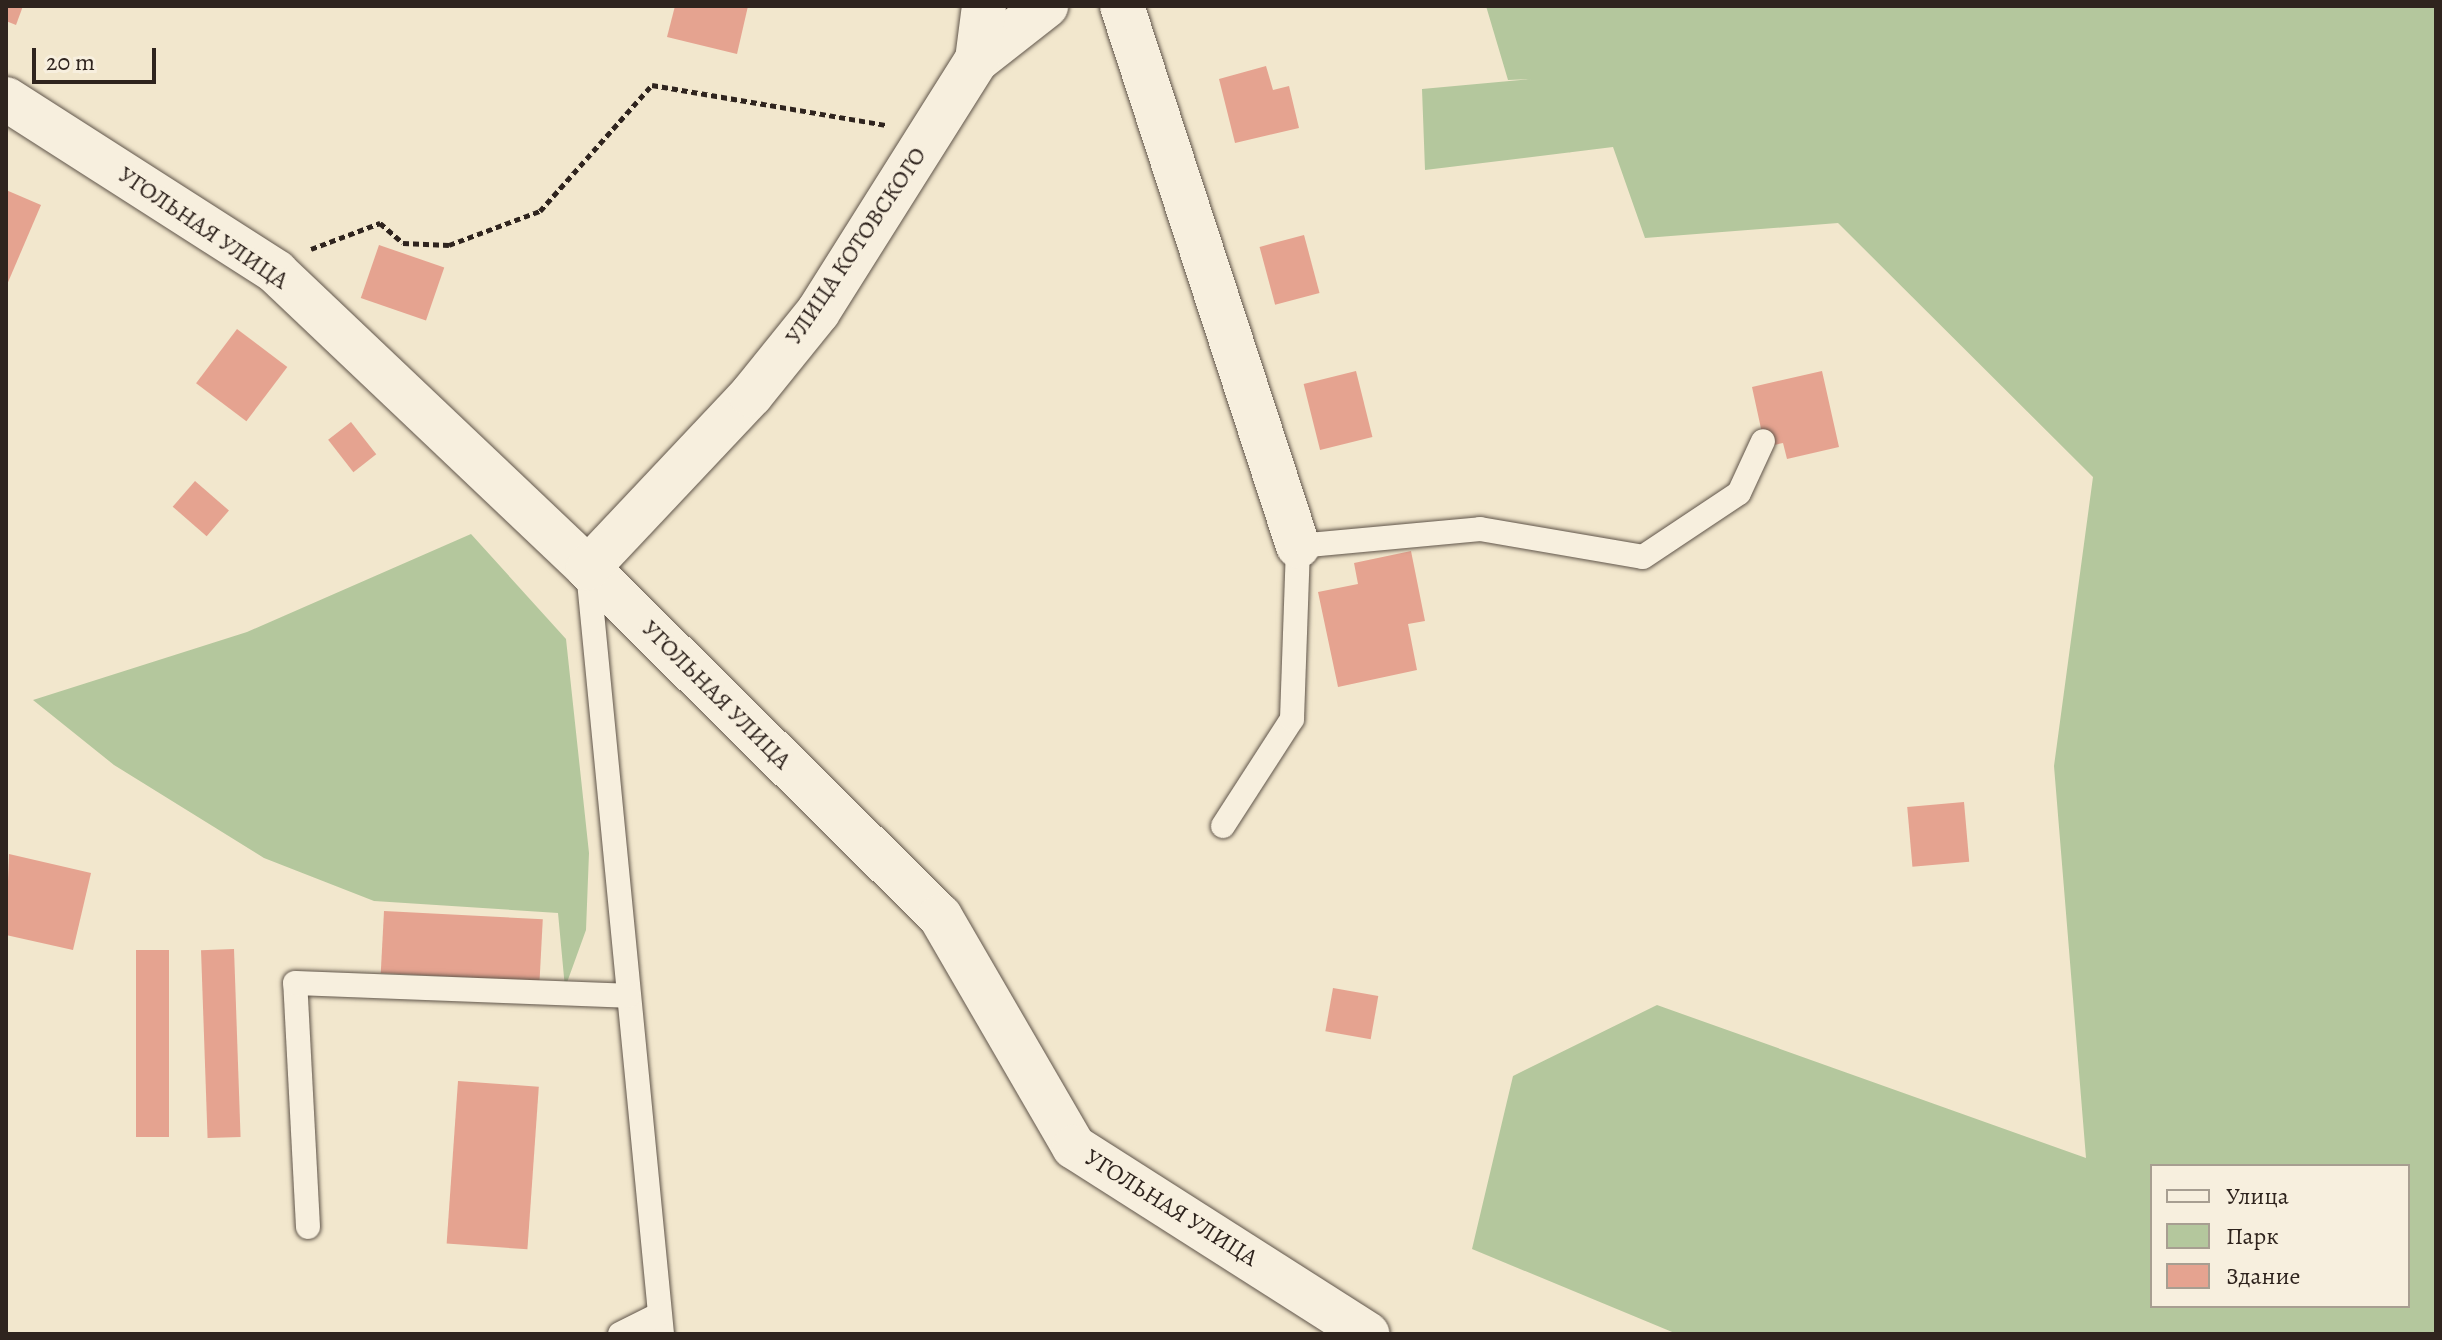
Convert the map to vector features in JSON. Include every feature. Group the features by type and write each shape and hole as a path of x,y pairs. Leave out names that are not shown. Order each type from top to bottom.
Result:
{"street":[{"name":"УЛИЦА КОТОВСКОГО","path":"588,568 751,395 818,312 977,60 984,6"},
{"path":"977,60 1046,6"},
{"path":"1122,6 1298,546"},
{"name":"УГОЛЬНАЯ УЛИЦА","path":"6,99 267,266 588,568 940,916 1074,1147 1368,1334"}],"lane":[{"path":"1223,826 1292,719 1298,546 1480,529 1643,557 1739,493 1763,441"},
{"path":"588,568 660,1325 620,1334"},
{"path":"308,1227 295,983 628,996"}],"path":[{"path":"267,266 380,223 403,243 449,245 540,211 652,85 931,133"}],"green space":[{"path":"1486,6 2436,6 2436,1334 1677,1334 1472,1249 1513,1076 1657,1005 2086,1158 2054,766 2093,477 1838,223 1645,238 1613,147 1425,170 1422,89 1531,79 1508,80"},
{"path":"471,534 566,639 589,853 586,930 565,988 558,913 374,901 264,858 114,765 33,700 247,632"}],"building":[{"path":"6,6 23,6 16,25 6,21"},
{"path":"675,6 748,6 737,54 667,37"},
{"path":"1266,66 1273,90 1289,86 1299,128 1235,143 1219,79"},
{"path":"6,190 41,205 6,287"},
{"path":"1304,235 1320,293 1275,305 1260,247"},
{"path":"379,245 444,267 426,320 361,298"},
{"path":"237,329 287,367 246,421 196,383"},
{"path":"1356,371 1372,437 1320,450 1304,384"},
{"path":"1822,371 1839,447 1787,459 1783,443 1765,447 1752,387"},
{"path":"351,422 376,454 353,472 328,440"},
{"path":"195,481 229,511 207,536 173,507"},
{"path":"1411,551 1425,621 1408,624 1417,670 1338,687 1318,592 1358,584 1354,563"},
{"path":"1964,802 1969,862 1912,867 1907,807"},
{"path":"9,854 91,873 73,950 6,935"},
{"path":"384,911 543,919 540,981 381,973"},
{"path":"234,949 241,1137 208,1138 201,950"},
{"path":"136,950 169,950 169,1137 136,1137"},
{"path":"1333,988 1378,996 1371,1039 1325,1031"},
{"path":"458,1081 539,1087 527,1249 447,1244"}]}
